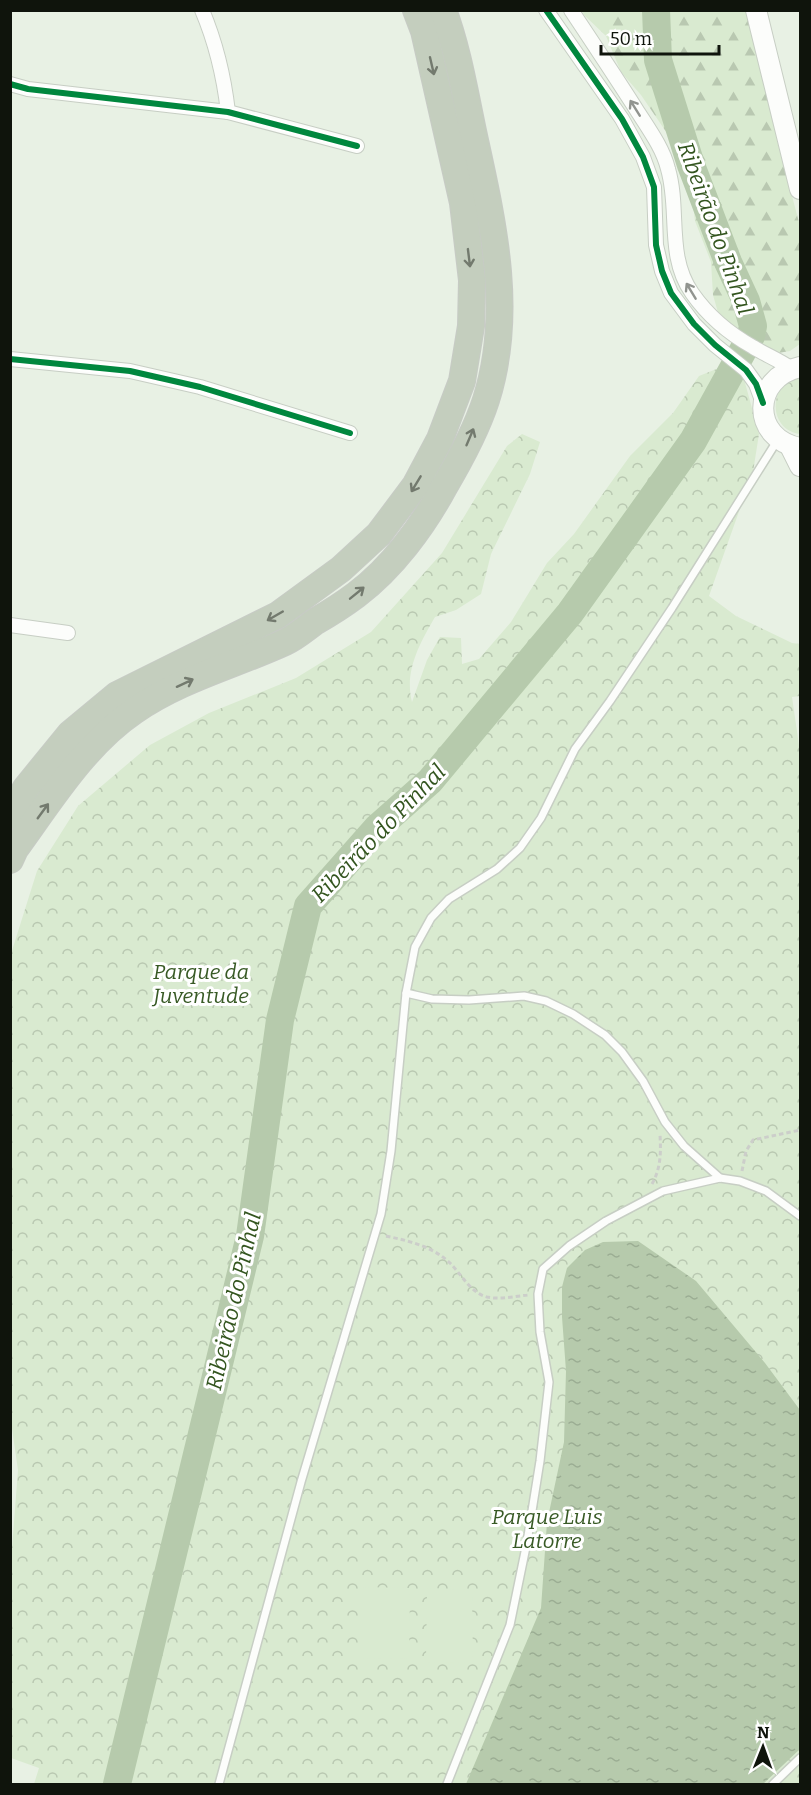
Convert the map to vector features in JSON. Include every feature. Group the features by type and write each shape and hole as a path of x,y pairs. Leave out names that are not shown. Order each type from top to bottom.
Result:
{"highway":[{"path":"10,816 26,788 70,734 117,695 278,615 341,569 379,534 415,486 440,439 462,381 471,326 472,280 463,203 424,31 416,10"},
{"path":"10,860 15,849 63,784 101,739 134,711 182,684 287,641 358,593 400,552 429,516 464,453 486,400 495,361 500,315 499,281 493,227 459,67 443,10"}],"main road":[{"path":"756,10 801,189"},
{"path":"798,368 775,378 767,390 763,403 764,416 769,429 790,444 801,466"}],"street":[{"path":"202,10 218,54 228,112"},
{"path":"546,10 622,119 643,157 654,187 656,245 662,271 671,293 688,316 715,345 746,370 756,384 763,403"},
{"path":"571,10 603,56 654,139 668,168 673,195 674,232 679,266 690,291 708,314 730,333 755,348 798,368"},
{"path":"10,84 28,90 228,112 357,146"},
{"path":"10,93 28,90"},
{"path":"11,359 141,374 200,387 350,433"},
{"path":"10,625 68,633"}],"lane":[{"path":"219,1785 301,1482 381,1214 391,1151 406,993 415,947 431,918 449,899 497,869 520,848 541,818 575,749 790,444"},
{"path":"406,993 432,999 469,1000 524,996 546,1001 573,1014 605,1035 622,1052 643,1081 665,1122 684,1146 720,1178"},
{"path":"447,1785 510,1625 527,1542 540,1461 549,1382 540,1332 538,1294 543,1269 569,1246 606,1221 663,1191 720,1178 740,1181 766,1191 801,1215"},
{"path":"773,1785 801,1758"}],"path":[{"path":"642,1202 656,1176 661,1157 660,1112"},
{"path":"740,1181 746,1151 753,1140 801,1130"},
{"path":"375,1234 430,1248 485,1297 499,1299 538,1294"}],"green space":[{"path":"582,11 749,11 800,226 800,344 790,351 778,353 764,348 719,316 713,295 711,262 695,221 688,164 641,95 621,72 606,36"},
{"path":"719,368 744,379 759,434 753,472 709,596 736,616 792,643 800,644 800,696 792,697 800,752 800,1784 34,1784 39,1768 11,1758 10,1574 18,1470 10,1415 10,957 37,871 78,806 150,745 209,713 296,678 371,632 442,553 507,446 522,434 540,442 530,474 491,554 481,594 456,610 435,617 419,647 412,668 410,691 412,702 427,660 440,637 461,638 462,664 479,659 511,622 547,563 574,534 630,456 673,413 699,376"},
{"path":"800,377 800,434 789,431 782,424 777,416 776,406 777,396 782,387 789,381"},
{"path":"361,1587 410,1588 409,1659 361,1658"},
{"path":"427,1588 472,1590 473,1663 426,1662"}],"water":[{"path":"638,1241 696,1281 765,1363 800,1410 800,1749 763,1784 466,1784 541,1608 547,1522 564,1442 566,1371 562,1287 567,1268 585,1250 603,1242"}],"waterway":[{"name":"Ribeirão do Pinhal","path":"117,1784 250,1236 280,1020 308,906 377,828 430,781 570,613 693,441 751,336 753,326 746,301 728,262 691,165 658,60 656,10"}],"cycle path":[{"path":"546,10 622,119 643,157 654,187 656,245 662,271 671,293 694,324 715,345 746,370 756,384 763,403"},
{"path":"10,84 28,89 228,112 357,146"},
{"path":"10,359 130,371 200,387 350,433"}],"park label":[{"name":"Parque da Juventude","path":"201,984"},
{"name":"Parque Luis Latorre","path":"547,1529"}]}
